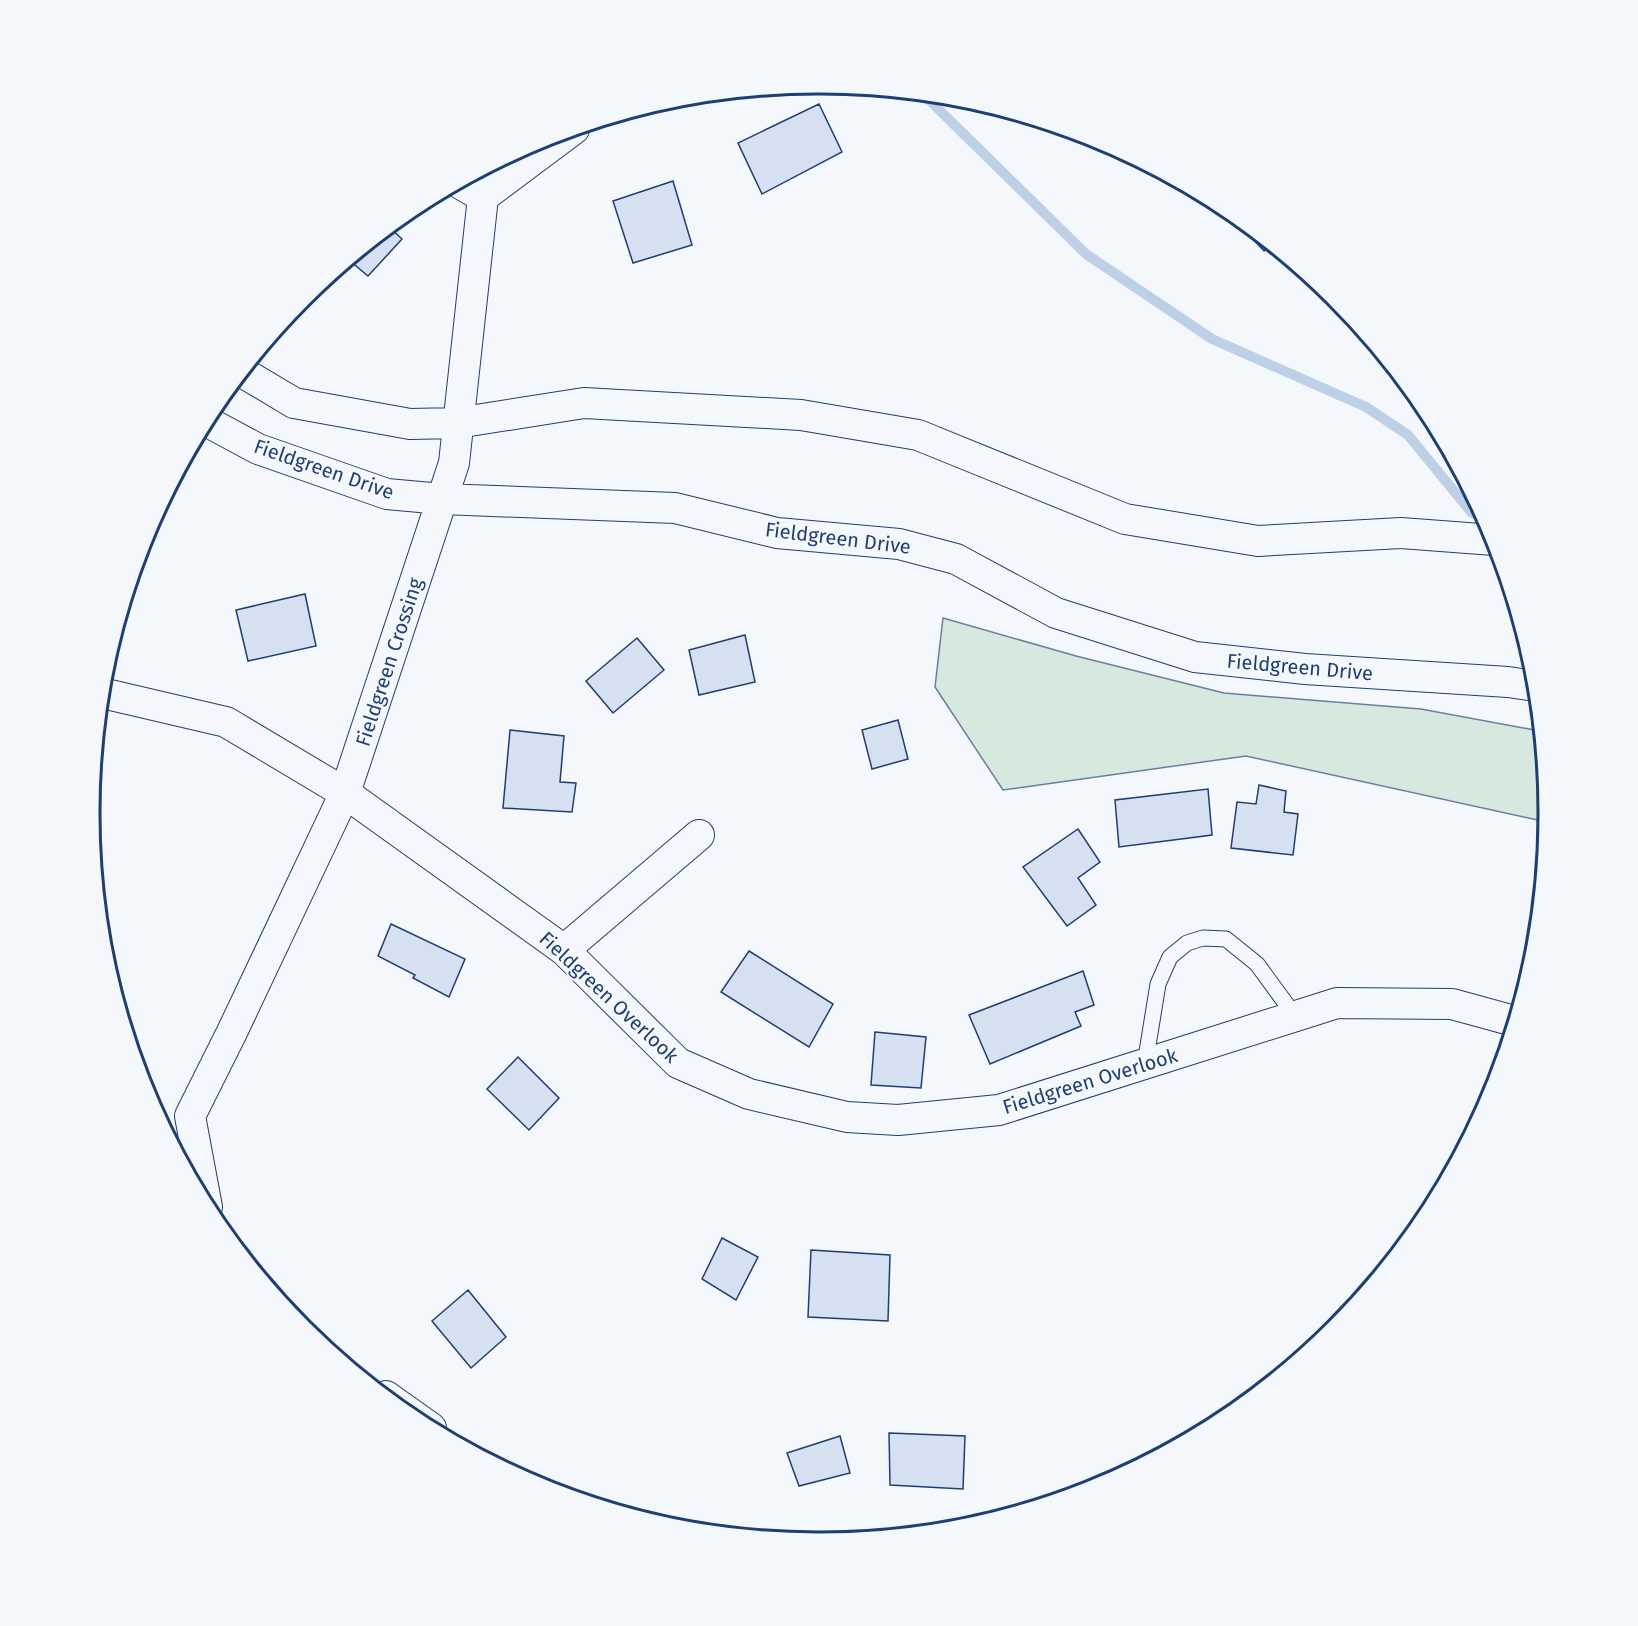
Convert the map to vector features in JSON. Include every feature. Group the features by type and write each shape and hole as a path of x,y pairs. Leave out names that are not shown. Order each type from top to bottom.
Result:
{"street":[{"name":"Fieldgreen Crossing","path":"202,1180 190,1116 345,793 454,463 471,190 526,157"},
{"path":"249,376 294,403 410,424 457,423 584,403 801,415 918,435 1125,519 1258,541 1401,533 1483,539"},
{"name":"Fieldgreen Drive","path":"215,426 258,450 387,494 442,499 675,508 777,533 899,544 956,559 1056,613 1196,657 1305,669 1526,685"},
{"name":"Fieldgreen Overlook","path":"111,695 226,722 345,793 564,950 678,1064 749,1094 847,1117 898,1120 999,1110 1336,1003 1452,1004 1507,1019"},
{"path":"564,950 699,835"}],"lane":[{"path":"1145,1064 1158,984 1170,957 1187,943 1203,938 1226,939 1257,964 1294,1016"}],"shaded area":[{"path":"943,618 1076,656 1224,693 1421,709 1532,730 1538,820 1246,756 1003,790 935,687"}],"building":[{"path":"819,104 842,152 762,194 738,143"},
{"path":"673,181 692,245 633,263 613,201"},
{"path":"396,233 402,239 368,276 355,265"},
{"path":"305,594 316,646 248,661 236,610"},
{"path":"745,635 755,682 699,695 689,650"},
{"path":"637,638 664,670 613,713 586,681"},
{"path":"898,720 908,759 872,769 862,730"},
{"path":"510,730 564,736 560,782 576,783 572,812 503,808"},
{"path":"1259,785 1286,791 1284,812 1298,814 1293,855 1231,848 1237,802 1256,804"},
{"path":"1208,789 1212,835 1119,847 1115,800"},
{"path":"1078,829 1100,862 1078,878 1096,905 1067,926 1023,867"},
{"path":"391,924 465,959 449,997 413,978 415,975 378,956"},
{"path":"749,951 833,1004 809,1047 721,992"},
{"path":"1083,971 1094,1005 1075,1012 1081,1026 990,1064 969,1015"},
{"path":"875,1032 926,1037 921,1088 871,1085"},
{"path":"518,1057 559,1098 529,1130 487,1089"},
{"path":"722,1238 758,1257 736,1300 702,1279"},
{"path":"811,1250 890,1255 888,1321 808,1317"},
{"path":"468,1290 506,1337 471,1368 432,1321"},
{"path":"889,1433 965,1436 963,1489 890,1485"},
{"path":"840,1436 850,1473 799,1486 787,1453"}],"waterway":[{"path":"933,104 1086,254 1212,339 1366,407 1408,435 1471,511"}]}
